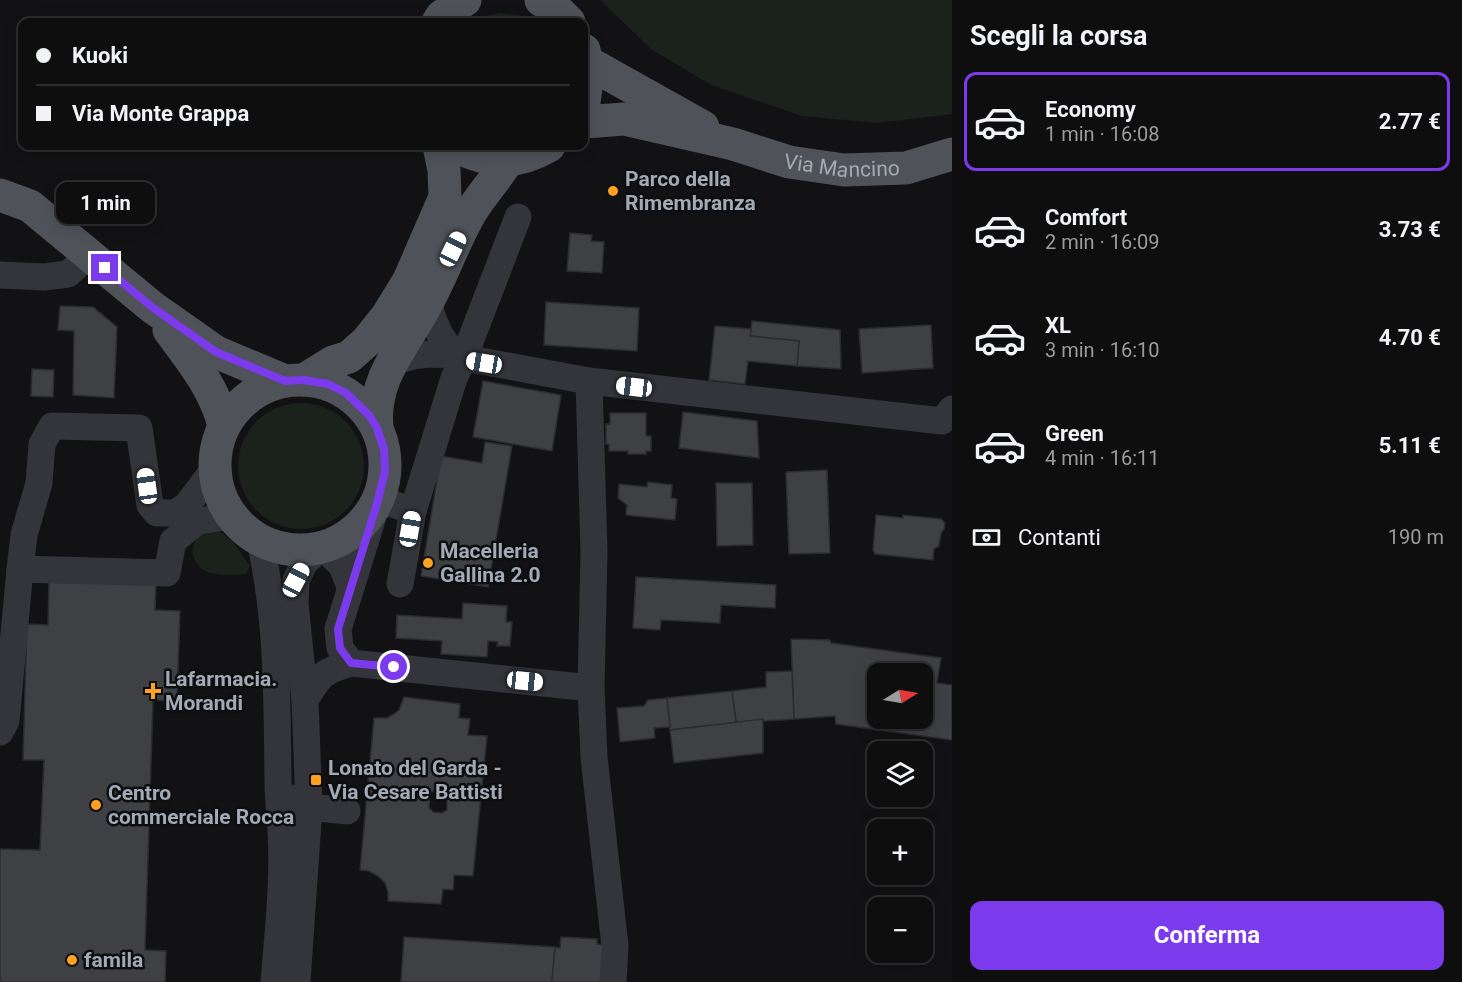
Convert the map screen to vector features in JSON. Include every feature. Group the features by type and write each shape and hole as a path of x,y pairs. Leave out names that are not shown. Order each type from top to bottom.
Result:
{"main road":[{"path":"588,58 733,144"},
{"path":"588,122 624,119 733,144"},
{"name":"Via Mancino","path":"733,144 789,162 844,170 906,168 952,154"},
{"path":"441,150 446,197 410,280 387,316 367,341 349,357 295,380 266,386 249,396 235,409 225,426 217,446 215,468 218,488 232,516 260,541 280,548 302,550 323,547 343,539 360,526 376,507 385,472 384,449 375,413 378,394 392,363 428,303 471,213 508,160"},
{"path":"464,150 481,157 508,160 542,150"},
{"path":"0,195 30,206 152,307 216,352 295,380 328,384 359,403 377,428"},
{"path":"152,307 211,389 225,426"}],"street":[{"path":"400,584 413,511 454,378 518,217"},
{"path":"0,275 44,277 68,274 89,255"},
{"path":"428,303 436,330 449,348 463,360"},
{"path":"392,363 405,357 443,354 463,360 589,381 942,420 952,410"},
{"path":"589,381 594,551 591,688 594,757 615,946 612,982"},
{"path":"0,732 6,722 24,535 39,483 42,444 52,426 139,428 150,505 157,513 175,513 188,505 215,468"},
{"path":"351,663 340,648 338,629 376,507 390,503 413,511"},
{"path":"20,569 167,573 173,541 198,521 232,516"},
{"path":"260,541 269,579 276,661 281,877 274,982"},
{"path":"297,982 309,807 306,700 295,604 296,580 305,562 323,547 342,566 350,586"},
{"path":"306,700 318,679 331,669 351,663 591,688"},
{"path":"277,703 288,718 291,796 309,807 347,811"}],"shaded area":[{"path":"600,0 952,0 952,114 877,123 802,116 711,85 651,49"},
{"path":"499,13 525,18 479,18"},
{"path":"301,403 325,408 346,421 359,442 364,466 359,490 346,511 325,524 301,529 277,524 256,511 243,490 238,466 243,442 256,421 277,408"},
{"path":"207,531 221,532 233,542 250,566 246,574 217,574 203,570 196,563 193,554 194,545 199,536"}],"building":[{"path":"570,233 592,235 591,241 604,242 602,273 567,271"},
{"path":"546,302 639,308 637,351 544,345"},
{"path":"60,306 93,307 117,327 114,398 73,395 74,331 58,330"},
{"path":"752,321 840,330 841,369 797,366 799,341 750,336"},
{"path":"931,325 933,368 862,373 859,329"},
{"path":"715,326 751,329 750,336 799,341 797,366 748,361 745,384 709,380"},
{"path":"32,369 54,370 53,397 31,396"},
{"path":"483,381 561,395 552,451 473,437"},
{"path":"683,412 757,421 759,458 679,448"},
{"path":"610,413 646,413 646,436 651,436 651,451 646,451 646,454 628,454 628,451 609,451 609,444 606,444 606,424 610,424"},
{"path":"485,442 512,446 488,587 421,576 441,456 482,463"},
{"path":"827,470 830,553 789,554 786,472"},
{"path":"648,482 672,485 671,498 677,499 675,520 626,515 627,505 618,498 619,484 647,487"},
{"path":"716,483 752,483 753,545 717,546"},
{"path":"876,515 941,519 945,523 944,529 939,546 934,549 933,560 875,554 873,550"},
{"path":"636,577 776,585 775,608 721,605 720,623 661,620 660,630 633,628"},
{"name":"Centro commerciale Rocca","path":"49,578 156,581 155,610 180,611 177,701 153,700 145,950 166,951 165,982 0,982 0,849 40,850 44,760 23,760 27,624 48,625"},
{"path":"463,603 507,606 506,622 512,622 510,646 497,646 498,642 488,641 487,657 441,654 442,641 396,638 397,615 462,619"},
{"path":"791,639 830,640 831,643 941,658 937,683 952,685 952,740 872,729 933,729 933,663 867,663 867,728 836,724 835,716 794,719"},
{"path":"792,671 794,719 736,723 732,691 766,687 766,672"},
{"path":"732,691 736,723 670,730 667,698"},
{"path":"404,697 460,704 459,718 470,719 468,735 487,736 473,876 454,875 453,890 443,889 441,904 388,901 385,883 369,871 360,870 374,718 387,718 399,710","holes":["434,791 447,792 447,810 442,813 433,812 429,808 430,794"]},
{"path":"667,698 670,727 654,728 655,738 620,742 617,708 644,706 648,700"},
{"path":"763,719 763,753 674,763 670,730"},
{"path":"404,937 555,947 552,982 401,982"},
{"path":"561,937 597,939 597,944 605,945 603,982 552,982 555,947 560,948"}],"place":[{"name":"Parco della Rimembranza","path":"613,191"},
{"name":"Macelleria Gallina 2.0","path":"428,563"},
{"name":"Lafarmacia. Morandi","path":"153,691"},
{"name":"Lonato del Garda - Via Cesare Battisti","path":"316,780"},
{"name":"Centro commerciale Rocca","path":"96,805"},
{"name":"famila","path":"72,960"}],"route":[{"path":"105,268 152,307 216,352 285,381 304,380 328,384 346,393 369,415 377,428 384,449 385,472 338,629 340,648 351,663 394,667"}]}
